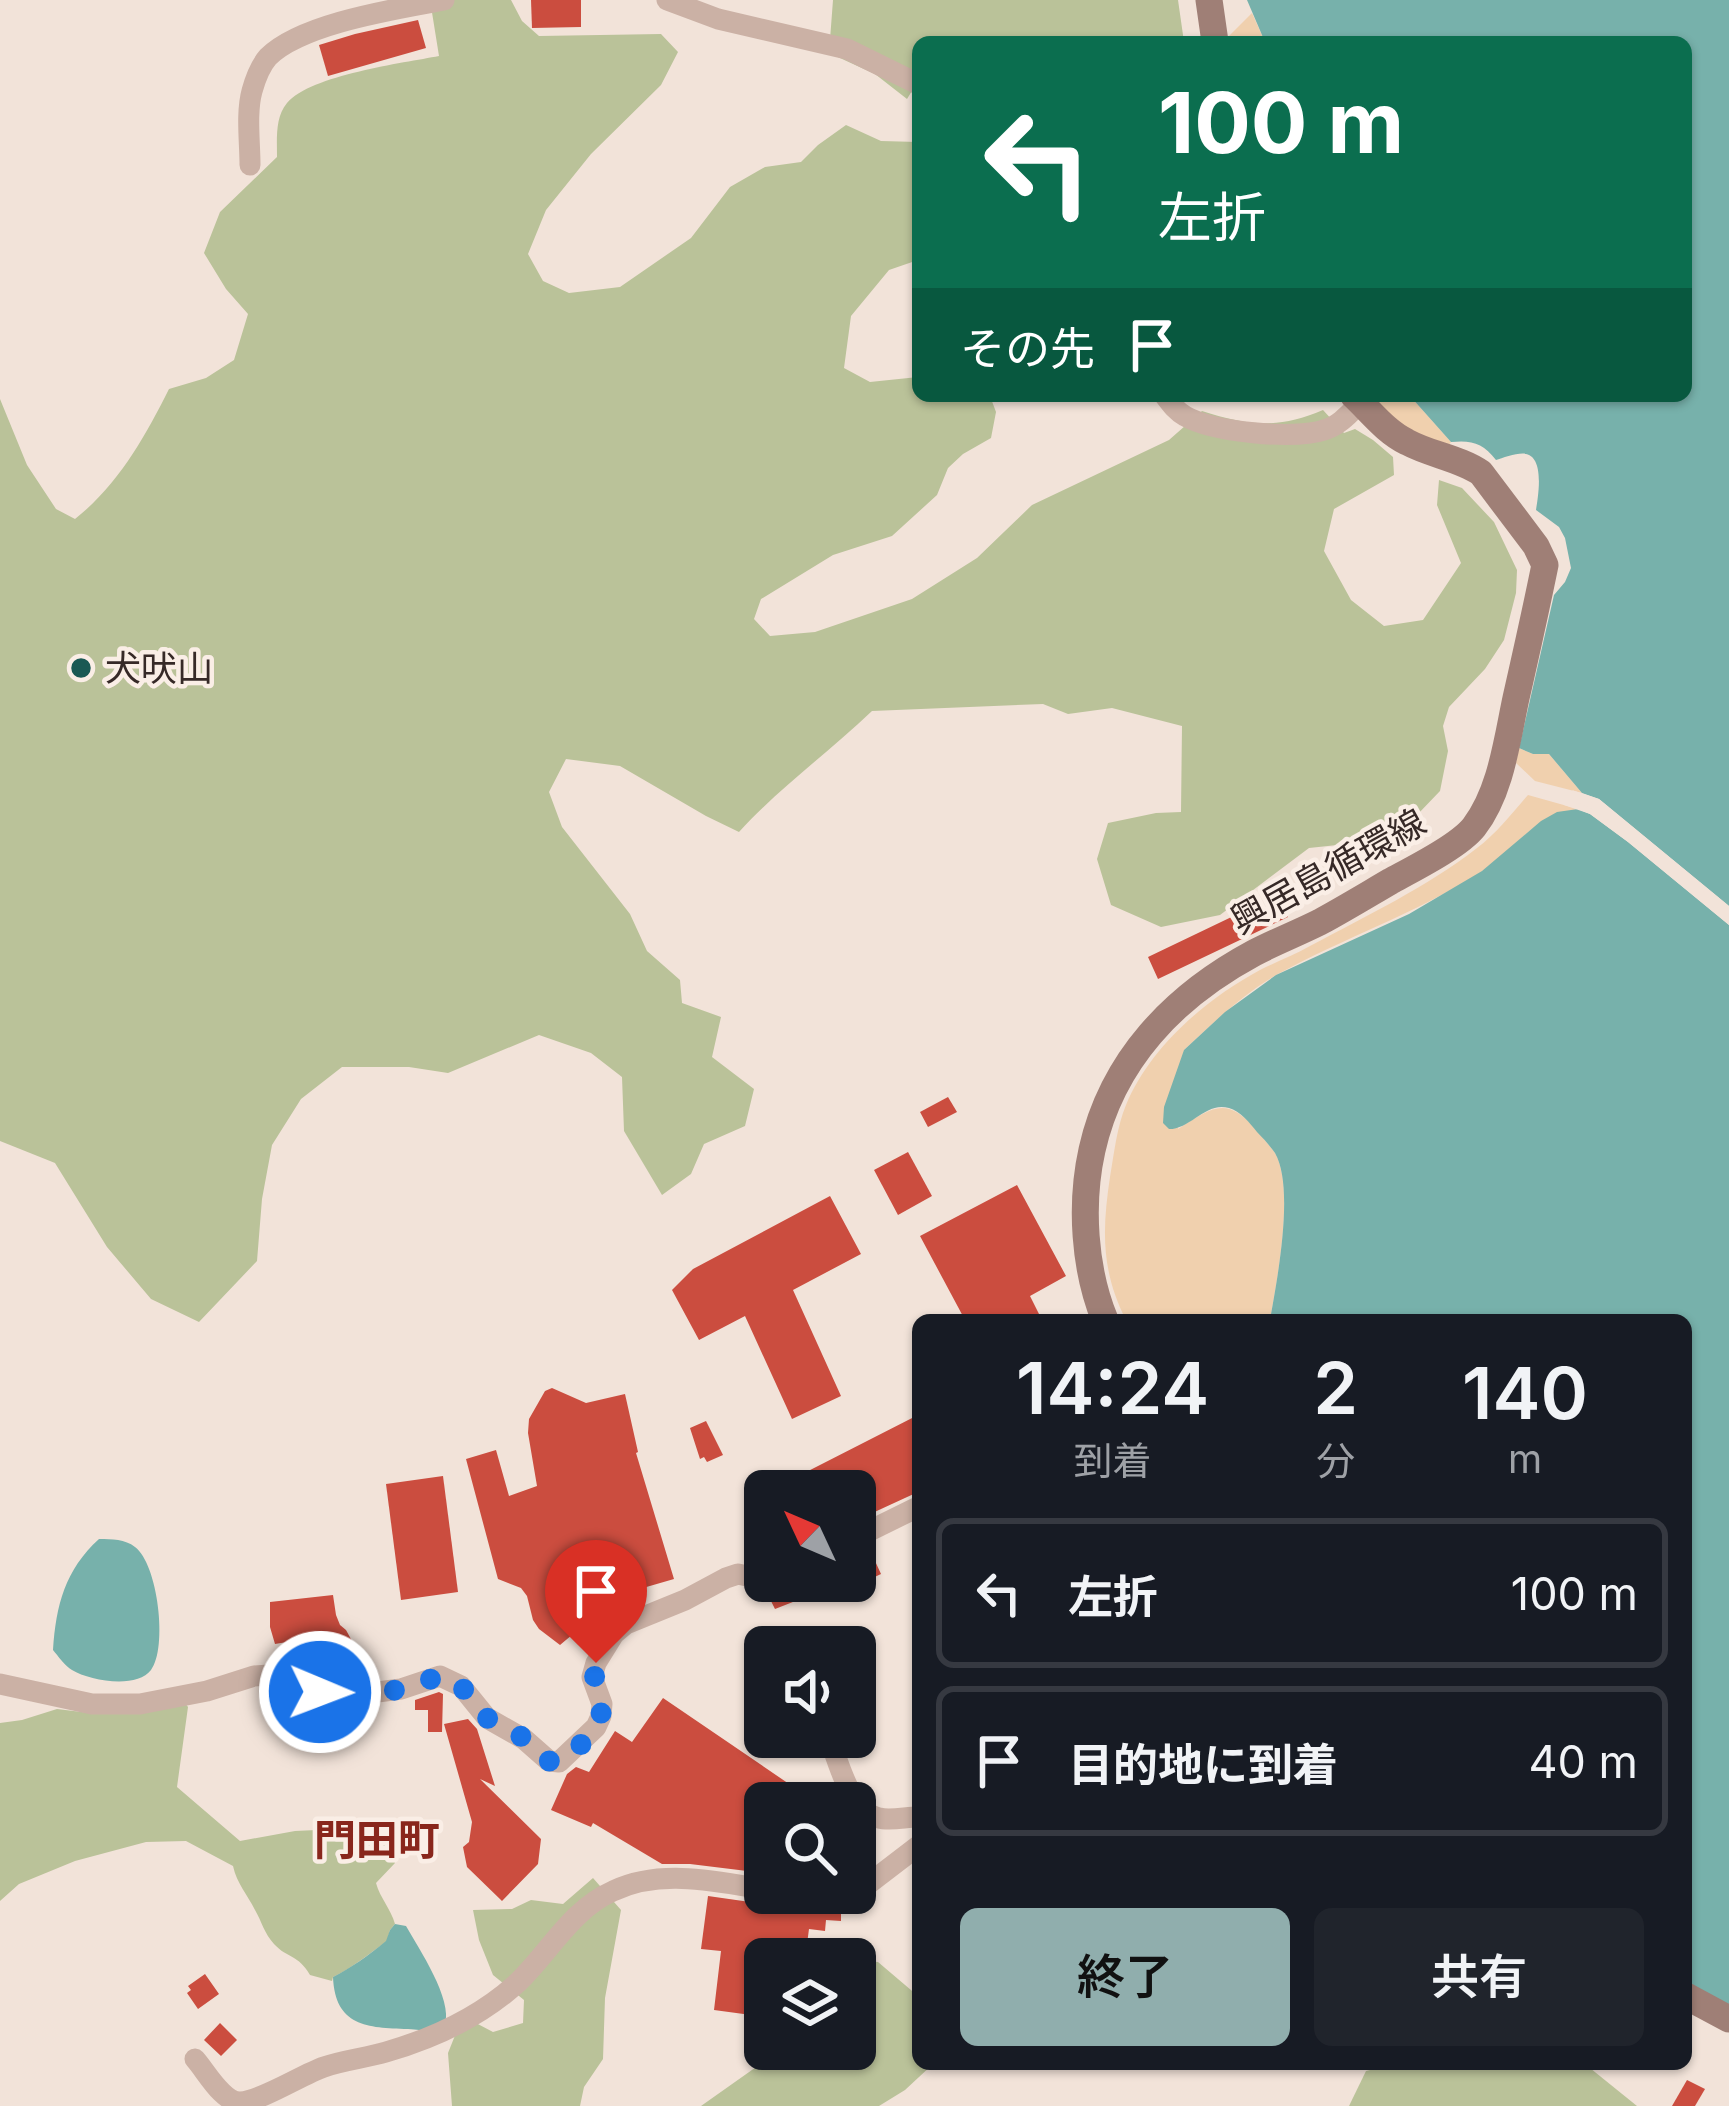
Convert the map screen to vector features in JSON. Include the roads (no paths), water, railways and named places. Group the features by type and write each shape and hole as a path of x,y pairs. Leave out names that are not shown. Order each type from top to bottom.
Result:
{"main road":[{"path":"1209,0 1214,36"},
{"name":"興居島循環線","path":"1103,1314 1087,1239 1087,1179 1106,1106 1135,1051 1162,1019 1215,976 1431,859 1472,830 1489,802 1502,761 1546,565 1481,473 1407,442 1361,402"},
{"path":"1692,1999 1729,2019"}],"street":[{"path":"250,165 250,95 268,58 298,38 361,16 444,0"},
{"path":"668,0 718,19 847,49 912,81"},
{"path":"1170,402 1178,413 1198,423 1227,430 1302,434 1326,430 1343,420 1356,402"},
{"path":"876,1528 912,1510"},
{"path":"0,1684 92,1704 140,1703 207,1691 254,1676 269,1675 338,1697 401,1689 440,1676 461,1686 487,1718 524,1738 549,1761 559,1762 602,1716 592,1677 614,1634 626,1624 744,1575"},
{"path":"836,1758 862,1810 878,1818 912,1817"},
{"path":"876,1878 912,1851"},
{"path":"196,2059 227,2098 238,2102 255,2098 320,2068 427,2039 482,2009 515,1985 572,1920 607,1893 669,1876 744,1886"}],"water":[{"path":"1247,0 1729,0 1729,906 1599,799 1582,793 1549,754 1519,748 1554,595 1571,568 1565,538 1559,527 1536,510 1539,479 1532,457 1519,454 1496,460 1476,444 1451,442 1415,402 1692,402 1692,36 1262,36"},
{"path":"1578,809 1590,814 1729,925 1729,2008 1692,1989 1692,1314 1271,1314 1284,1211 1275,1153 1229,1108 1213,1108 1177,1128 1169,1129 1163,1123 1184,1050 1225,1012 1276,975 1409,914 1482,871 1557,812"},
{"path":"99,1539 135,1547 155,1588 156,1659 151,1670 135,1680 101,1680 80,1674 53,1650 64,1589"},
{"path":"395,1924 406,1926 440,1988 446,2014 445,2025 439,2028 367,2025 340,2006 333,1977 386,1941"}],"place":[{"name":"犬吠山","path":"81,668"}],"district":[{"name":"門田町","path":"377,1839"}]}
